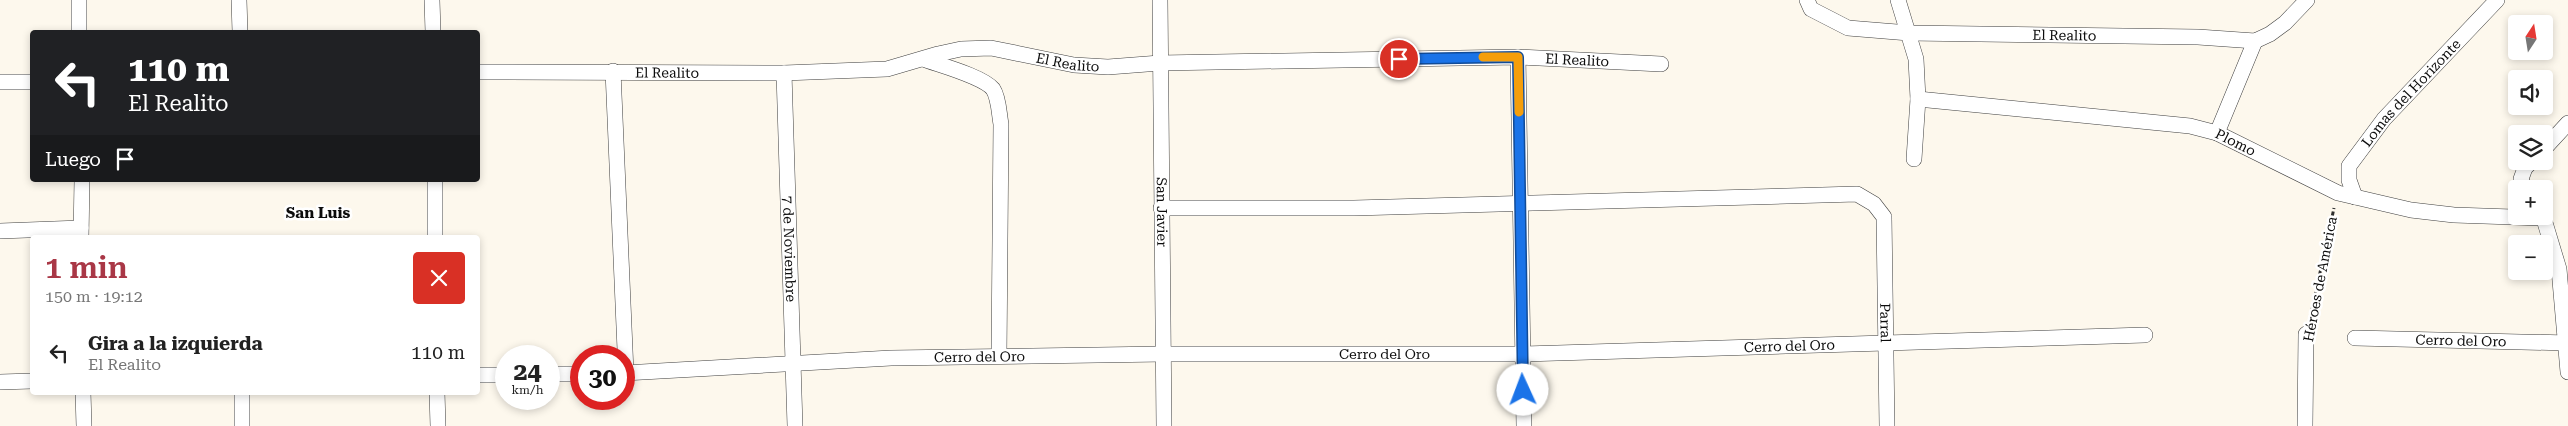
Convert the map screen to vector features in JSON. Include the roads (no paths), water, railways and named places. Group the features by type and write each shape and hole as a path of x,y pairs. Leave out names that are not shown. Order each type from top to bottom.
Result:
{"street":[{"path":"79,0 80,30"},
{"path":"239,0 240,30"},
{"path":"432,0 432,30"},
{"name":"San Javier","path":"1160,0 1164,426"},
{"path":"1898,0 1916,59 1918,99 1914,159"},
{"path":"2217,133 2255,41 2270,34 2285,23 2307,0"},
{"name":"Lomas del Horizonte","path":"2354,196 2349,180 2349,166 2384,119 2497,0"},
{"name":"El Realito","path":"1809,4 1848,28 1908,33 2198,37 2255,41"},
{"name":"El Realito","path":"480,72 784,73 887,69 961,49 991,48 1074,65 1108,67 1160,63 1518,57 1661,64"},
{"path":"1518,57 1524,426"},
{"path":"923,59 981,81 992,89 998,102 1001,124 999,356"},
{"path":"614,71 624,345"},
{"name":"7 de Noviembre","path":"784,73 795,426"},
{"path":"0,82 30,82"},
{"name":"Plomo","path":"1918,99 2190,126 2217,133 2338,193 2411,210 2454,215 2508,216"},
{"path":"2553,139 2568,123"},
{"path":"0,231 81,233 82,182"},
{"path":"435,182 435,235"},
{"name":"Parral","path":"1521,202 1841,193 1857,194 1874,204 1884,218 1887,426"},
{"path":"1162,208 1354,208 1521,202"},
{"path":"2546,225 2558,269 2567,343 2568,372"},
{"name":"Héroes de América","path":"2305,426 2306,334"},
{"name":"Cerro del Oro","path":"635,372 792,362 999,356 1522,354 1886,345 2145,335"},
{"name":"Cerro del Oro","path":"2355,338 2567,343"},
{"path":"480,375 495,375"},
{"path":"0,382 30,381"},
{"path":"83,395 84,426"},
{"path":"242,395 242,426"},
{"path":"437,395 438,426"}],"district":[{"name":"San Luis","path":"318,213"}]}
